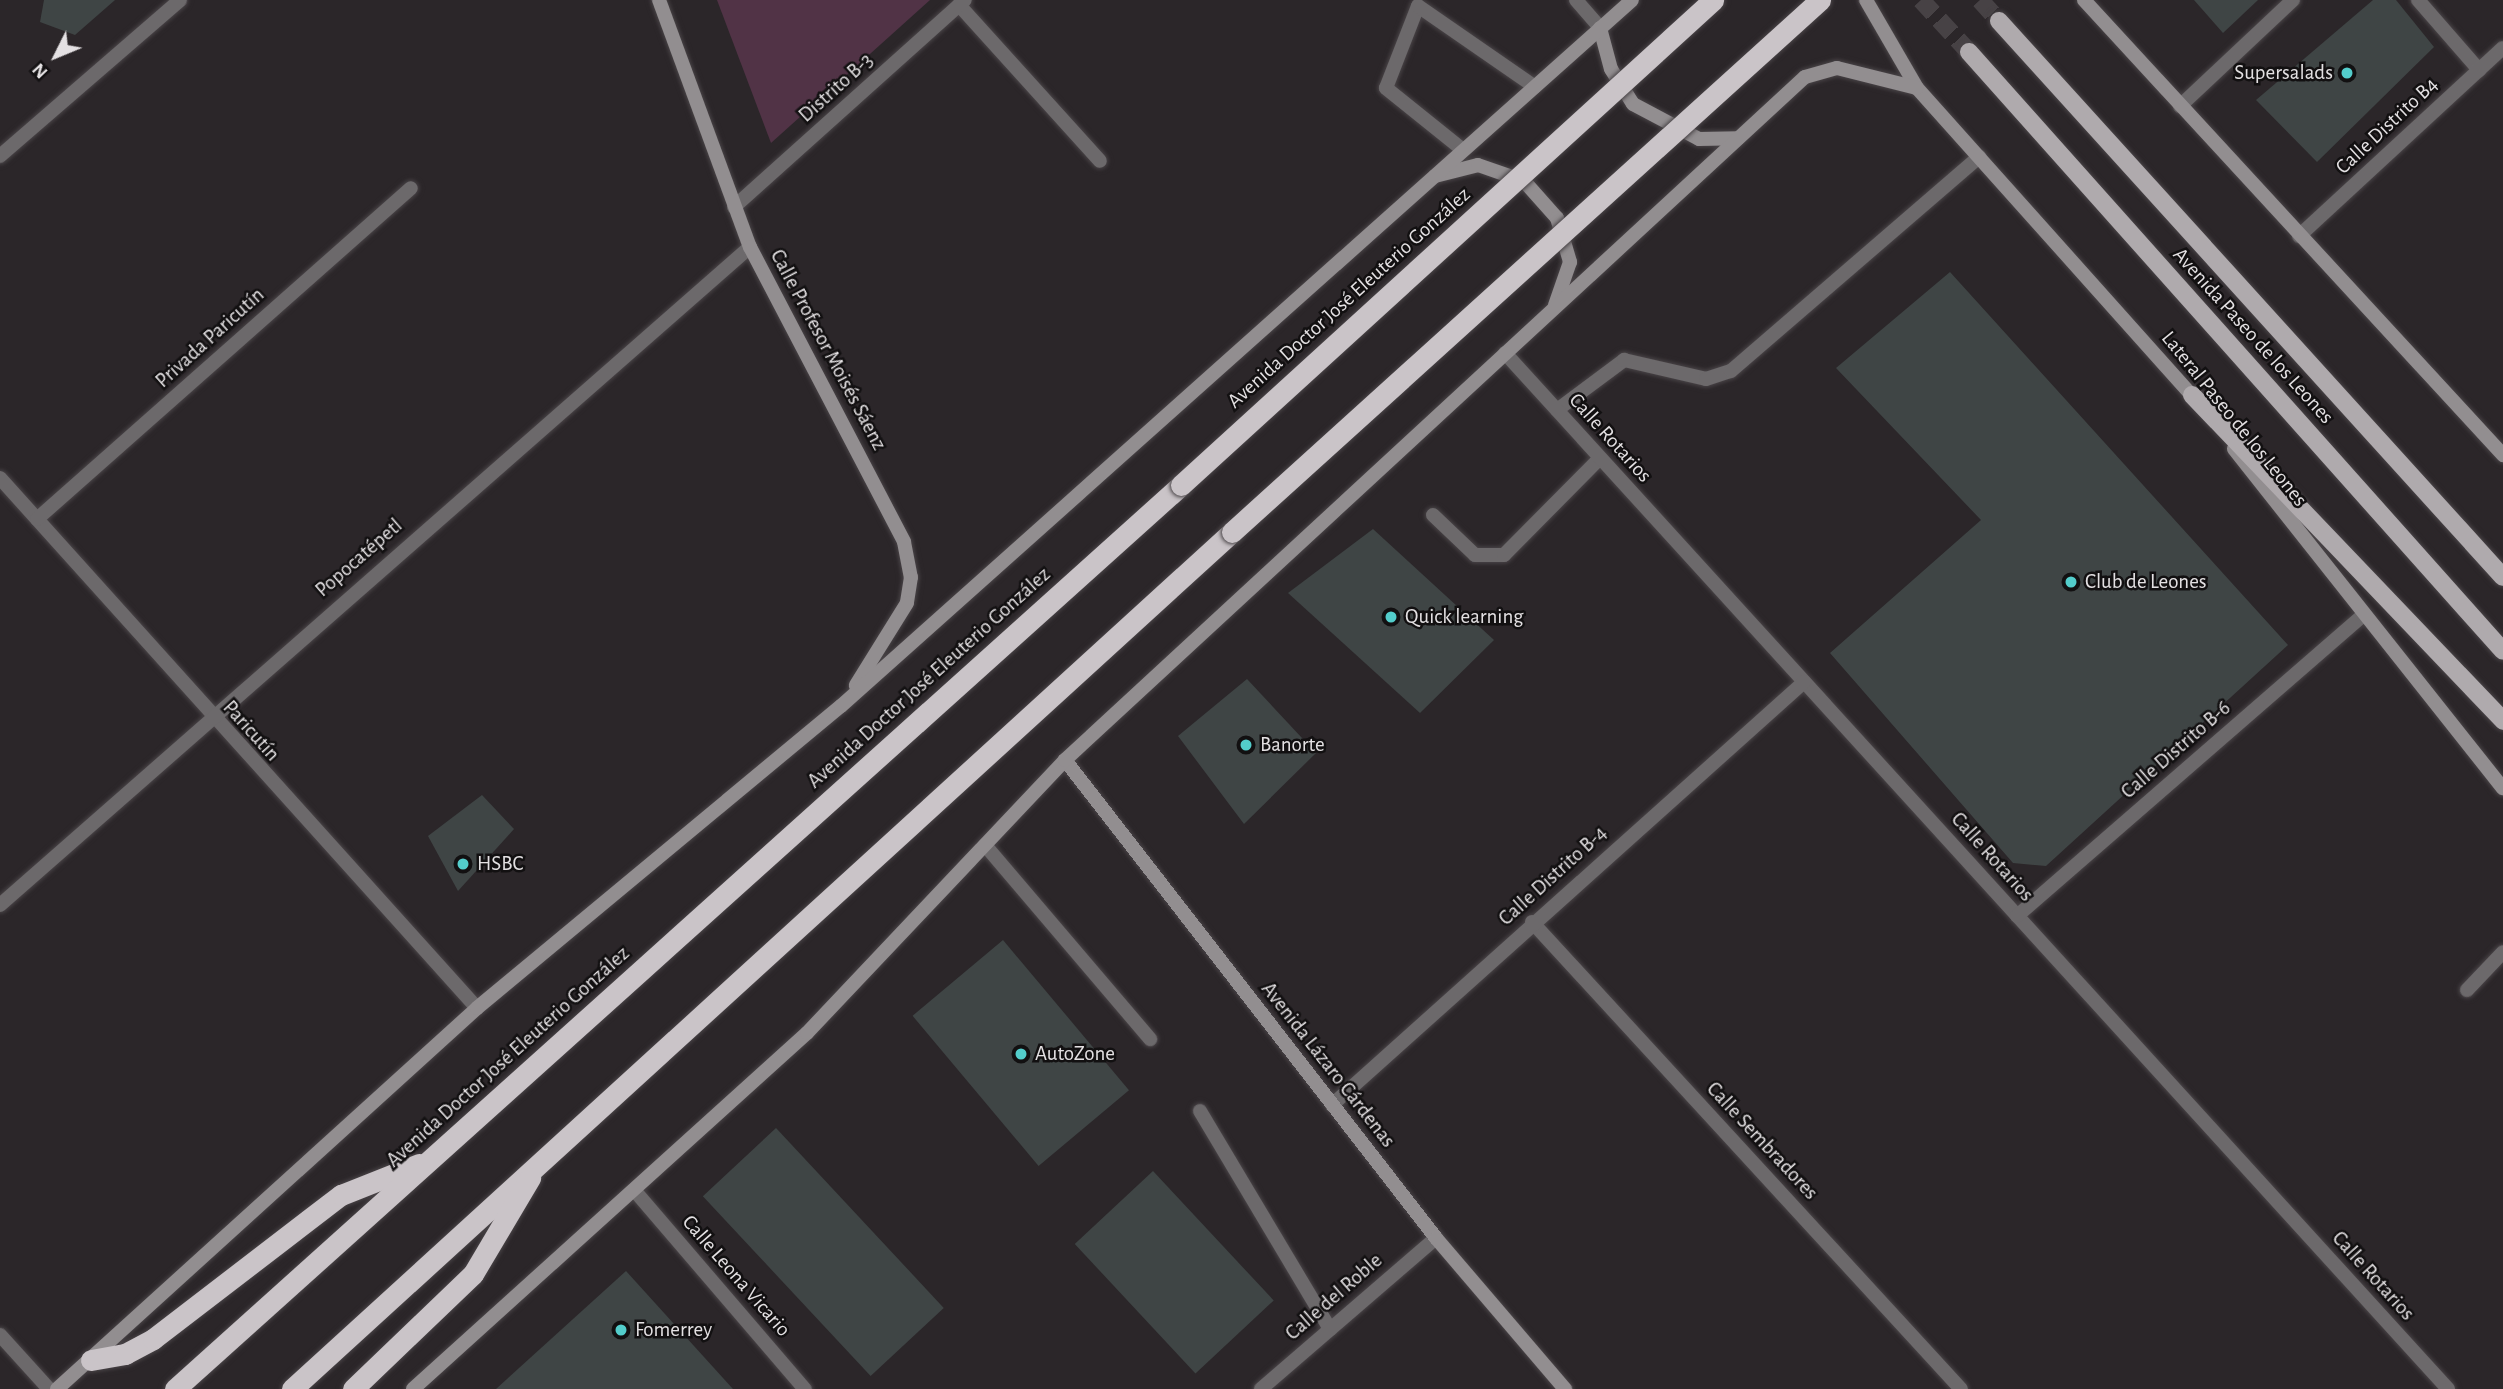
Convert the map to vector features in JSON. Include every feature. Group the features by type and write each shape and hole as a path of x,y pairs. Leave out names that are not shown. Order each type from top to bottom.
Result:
{"highway":[{"name":"Avenida Doctor José Eleuterio González","path":"175,1389 1181,485 1713,0"},
{"path":"292,1389 1820,0"},
{"path":"91,1360 125,1354 153,1339 341,1195 430,1160"},
{"path":"353,1389 473,1273 506,1227 536,1167"}],"main road":[{"name":"Avenida Paseo de los Leones","path":"1999,20 2503,578"},
{"name":"Avenida Paseo de los Leones","path":"1969,52 2503,651"},
{"path":"2192,395 2503,721"}],"street":[{"path":"0,156 180,0"},
{"name":"Calle Profesor Moisés Sáenz","path":"659,0 750,247 904,542 911,577 890,637 841,706"},
{"path":"1576,0 1600,28 1611,69 1633,104 1699,139 1738,138"},
{"path":"57,1389 477,1008 841,706 1632,0"},
{"name":"Lateral Paseo de los Leones","path":"1866,0 1917,88 2192,395 2362,616 2503,788"},
{"path":"2084,0 2503,455"},
{"path":"2180,106 2293,0"},
{"path":"2418,0 2479,70"},
{"path":"962,3 1100,161"},
{"name":"Distrito B-3","path":"734,206 962,3"},
{"path":"1463,150 1386,88 1418,6 1535,87"},
{"name":"Calle Distrito B4","path":"2300,236 2503,48"},
{"path":"413,1389 807,1033 1065,760 1805,77 1837,68 1917,88"},
{"path":"1557,410 1624,360 1706,379 1731,371 1979,157"},
{"path":"1432,177 1478,164 1524,181 1557,218 1570,262 1553,310"},
{"name":"Privada Paricutín","path":"37,519 411,188"},
{"name":"Popocatépetl","path":"0,905 208,716 750,247"},
{"name":"Calle Rotarios","path":"1505,353 2448,1389"},
{"path":"1433,514 1475,555 1504,555 1600,458"},
{"name":"Paricutín","path":"0,478 208,716 477,1008"},
{"name":"Calle Distrito B-6","path":"2017,916 2362,616"},
{"name":"Calle Distrito B-4","path":"1332,1105 1532,922 1804,681"},
{"name":"Avenida Lázaro Cárdenas","path":"1065,760 1436,1238 1565,1389"},
{"path":"985,845 1150,1038"},
{"name":"Calle Sembradores","path":"1532,922 1961,1389"},
{"path":"2467,990 2503,952"},
{"path":"1199,1111 1330,1329"},
{"name":"Calle Leona Vicario","path":"635,1191 805,1389"},
{"name":"Calle del Roble","path":"1261,1389 1436,1238"},
{"path":"0,1335 49,1389"}],"shaded area":[{"path":"717,0 930,0 771,143"}],"building":[{"path":"44,0 115,0 75,35 40,22"},
{"path":"2194,0 2258,0 2223,33"},
{"name":"Supersalads","path":"2373,0 2396,0 2434,47 2317,162 2256,100"},
{"name":"Club de Leones","path":"1950,272 2288,645 2046,866 2013,863 1830,653 1981,520 1836,368"},
{"name":"Quick learning","path":"1373,529 1494,640 1420,713 1288,593"},
{"name":"Banorte","path":"1247,679 1316,753 1244,824 1178,736"},
{"name":"HSBC","path":"482,795 514,829 458,891 428,836"},
{"name":"AutoZone","path":"1003,940 1129,1090 1039,1166 913,1016"},
{"path":"776,1128 944,1308 871,1376 703,1196"},
{"path":"1153,1171 1274,1300 1195,1373 1075,1244"},
{"name":"Fomerrey","path":"626,1271 733,1389 496,1389"}],"tunnel":[{"path":"1921,0 1969,52"},
{"path":"1980,0 1999,21"}],"place":[{"name":"Supersalads","path":"2347,73"},
{"name":"Club de Leones","path":"2071,582"},
{"name":"Quick learning","path":"1391,617"},
{"name":"Banorte","path":"1246,745"},
{"name":"HSBC","path":"463,864"},
{"name":"AutoZone","path":"1021,1054"},
{"name":"Fomerrey","path":"621,1330"}]}
